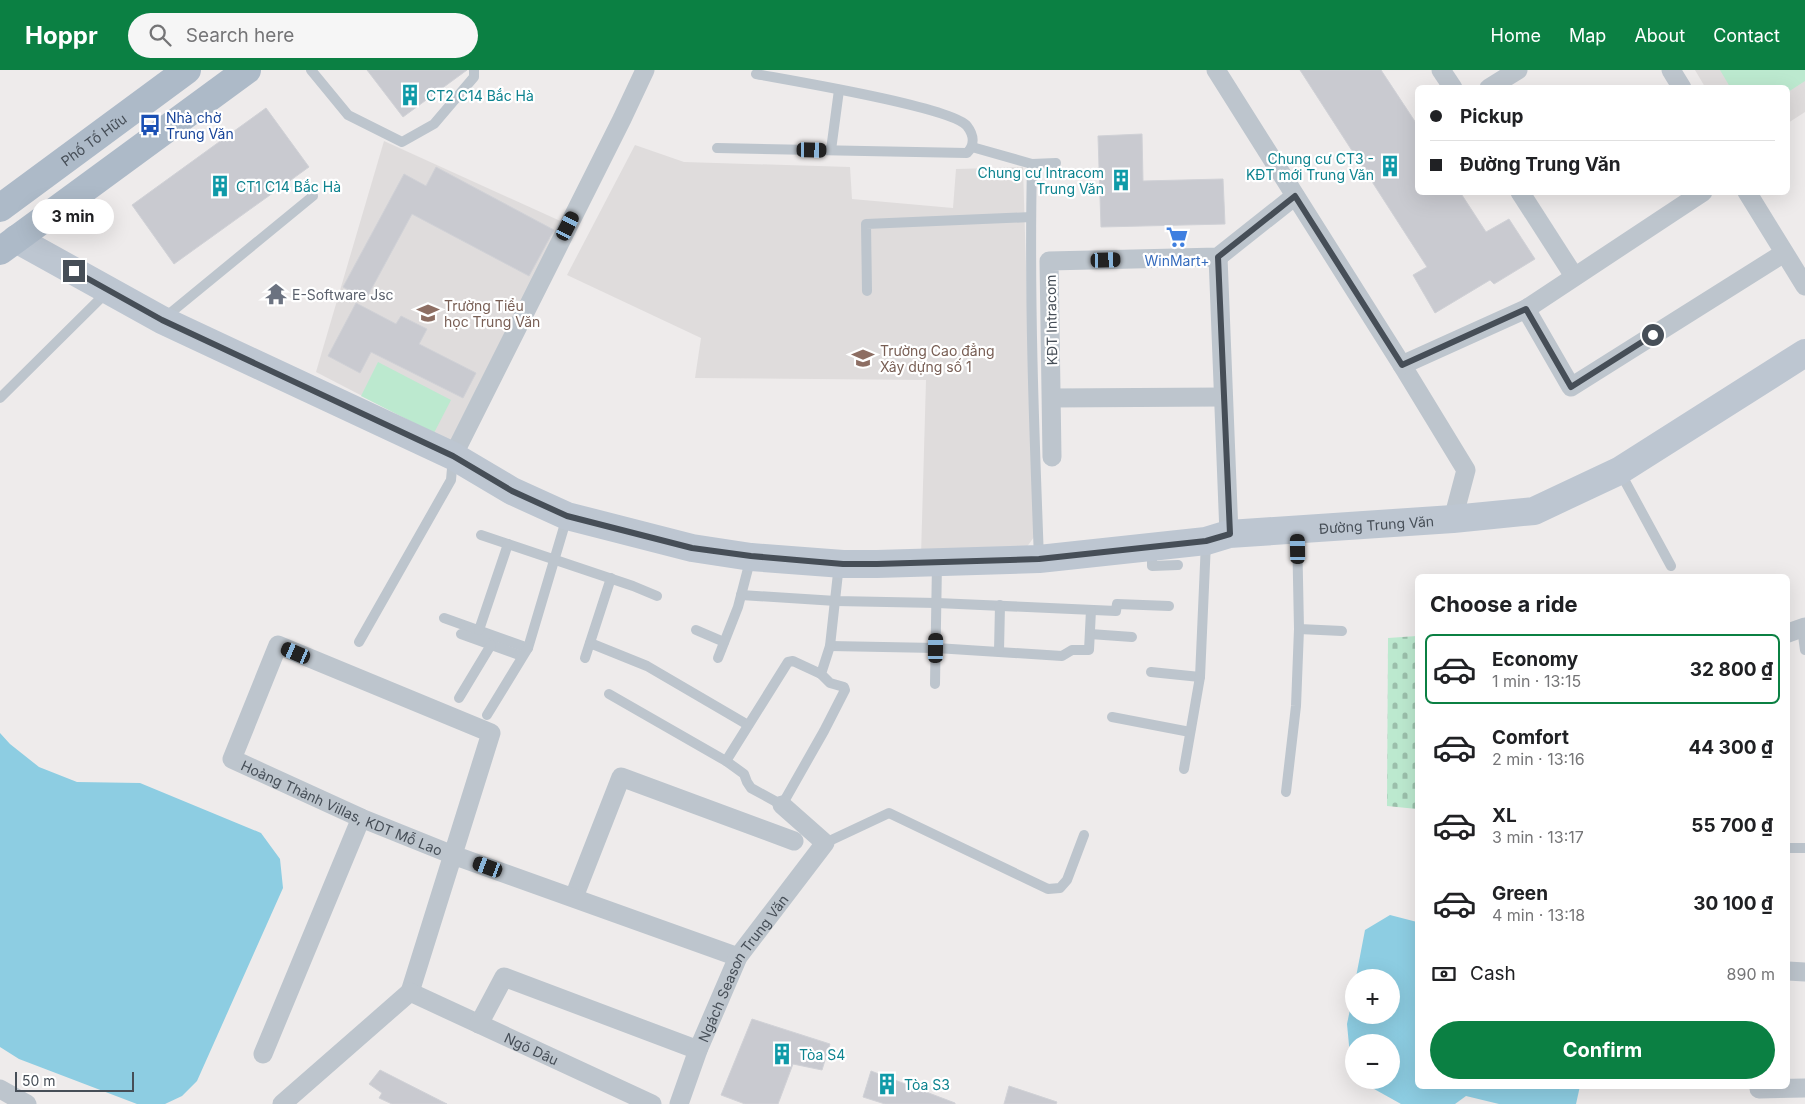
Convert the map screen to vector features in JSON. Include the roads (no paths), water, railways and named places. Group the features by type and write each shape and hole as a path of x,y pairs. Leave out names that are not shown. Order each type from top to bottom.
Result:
{"main road":[{"name":"Phố Tố Hữu","path":"0,208 187,70"},
{"path":"5,238 247,70"}],"street":[{"path":"453,456 645,70"},
{"path":"1216,70 1466,470 1454,519"},
{"path":"1441,70 1451,85"},
{"path":"1495,85 1518,70"},
{"path":"1522,195 1574,276"},
{"path":"1402,365 1526,309 1698,195"},
{"path":"1749,195 1805,286"},
{"path":"1218,538 1223,397 1218,257 1295,196"},
{"name":"Đường Trung Văn","path":"5,238 162,320 453,456 512,491 567,516 692,548 751,556 839,563 868,564 1039,559 1152,548 1297,529 1454,519 1534,510 1619,470 1805,353"},
{"path":"1526,309 1571,387 1784,253"},
{"name":"KĐT Intracom","path":"1052,457 1050,262 1218,257"},
{"path":"1052,398 1223,397"},
{"name":"Hoàng Thành Villas, KDT Mỗ Lao","path":"453,855 491,734 278,645 232,759 361,818 453,855 738,957"},
{"path":"574,897 621,777 794,840"},
{"path":"782,805 825,843"},
{"path":"263,1054 361,818"},
{"name":"Ngách Season Trung Văn","path":"679,1104 698,1050 738,957 825,843"},
{"path":"282,1104 410,992 453,855"},
{"path":"1790,972 1805,972"},
{"path":"479,1024 504,977 698,1050"},
{"name":"Ngõ Dâu","path":"410,992 652,1104"},
{"path":"1790,1088 1805,1088"},
{"path":"0,1089 27,1104"}],"lane":[{"path":"311,70 348,115 402,142 434,124 474,77 474,70"},
{"path":"716,148 968,153 972,147 973,138 966,124 950,116 919,106 756,74"},
{"path":"831,150 839,90"},
{"path":"972,147 1032,164 1056,163"},
{"path":"1032,164 1033,391 1039,559"},
{"path":"162,320 313,196"},
{"path":"867,292 866,224 1031,217"},
{"path":"0,398 108,291"},
{"path":"360,642 451,480 453,456"},
{"path":"1619,470 1671,566"},
{"path":"487,715 525,652 567,516"},
{"path":"1286,792 1296,706 1299,629 1297,529"},
{"path":"482,536 611,578 657,596"},
{"path":"1184,769 1200,677 1218,538"},
{"path":"479,630 508,544"},
{"path":"1152,548 1152,566 1178,565"},
{"path":"718,658 741,595 751,556"},
{"path":"935,684 937,562"},
{"path":"821,674 830,646 839,563"},
{"path":"585,658 611,578"},
{"path":"741,595 836,601 937,602 1116,612 1117,604 1169,606"},
{"path":"999,652 1000,605"},
{"path":"830,646 936,648 1062,656 1072,650 1089,650 1091,610"},
{"path":"444,618 479,630 525,652"},
{"path":"1299,629 1342,632"},
{"path":"696,630 724,642"},
{"path":"1798,630 1805,650"},
{"path":"461,634 491,645 525,652"},
{"path":"1090,634 1132,637"},
{"path":"590,643 647,666 748,725"},
{"path":"459,698 491,645"},
{"path":"609,694 726,761 744,774 751,788 782,805 845,693 844,687 830,683 821,674 793,662 788,662 726,761"},
{"path":"1151,672 1200,677"},
{"path":"1112,717 1190,732"},
{"path":"825,843 889,813 1048,889 1060,888 1068,880 1084,835"},
{"path":"1790,848 1805,848"}],"water":[{"path":"0,733 10,744 39,767 77,782 140,783 261,833 280,859 283,888 197,1081 182,1096 165,1104 137,1104 19,1059 0,1047"},
{"path":"1390,915 1415,921 1415,1089 1579,1089 1576,1104 1499,1104 1466,1096 1455,1104 1401,1104 1374,1089 1400,1089 1400,1034 1348,1034 1347,1024 1400,1024 1400,969 1358,969 1365,930"}],"place":[{"name":"CT2 C14 Bắc Hà","path":"410,95"},
{"name":"Nhà chờ Trung Văn","path":"150,125"},
{"name":"Chung cư CT3 - KĐT mới Trung Văn","path":"1390,166"},
{"name":"Chung cư Intracom Trung Văn","path":"1121,180"},
{"name":"CT1 C14 Bắc Hà","path":"220,186"},
{"name":"WinMart+","path":"1177,237"},
{"name":"E-Software Jsc","path":"276,294"},
{"name":"Trường Tiểu học Trung Văn","path":"428,313"},
{"name":"Trường Cao đẳng Xây dựng số 1","path":"863,358"},
{"name":"Tòa S4","path":"782,1054"},
{"name":"Tòa S3","path":"887,1084"}]}
